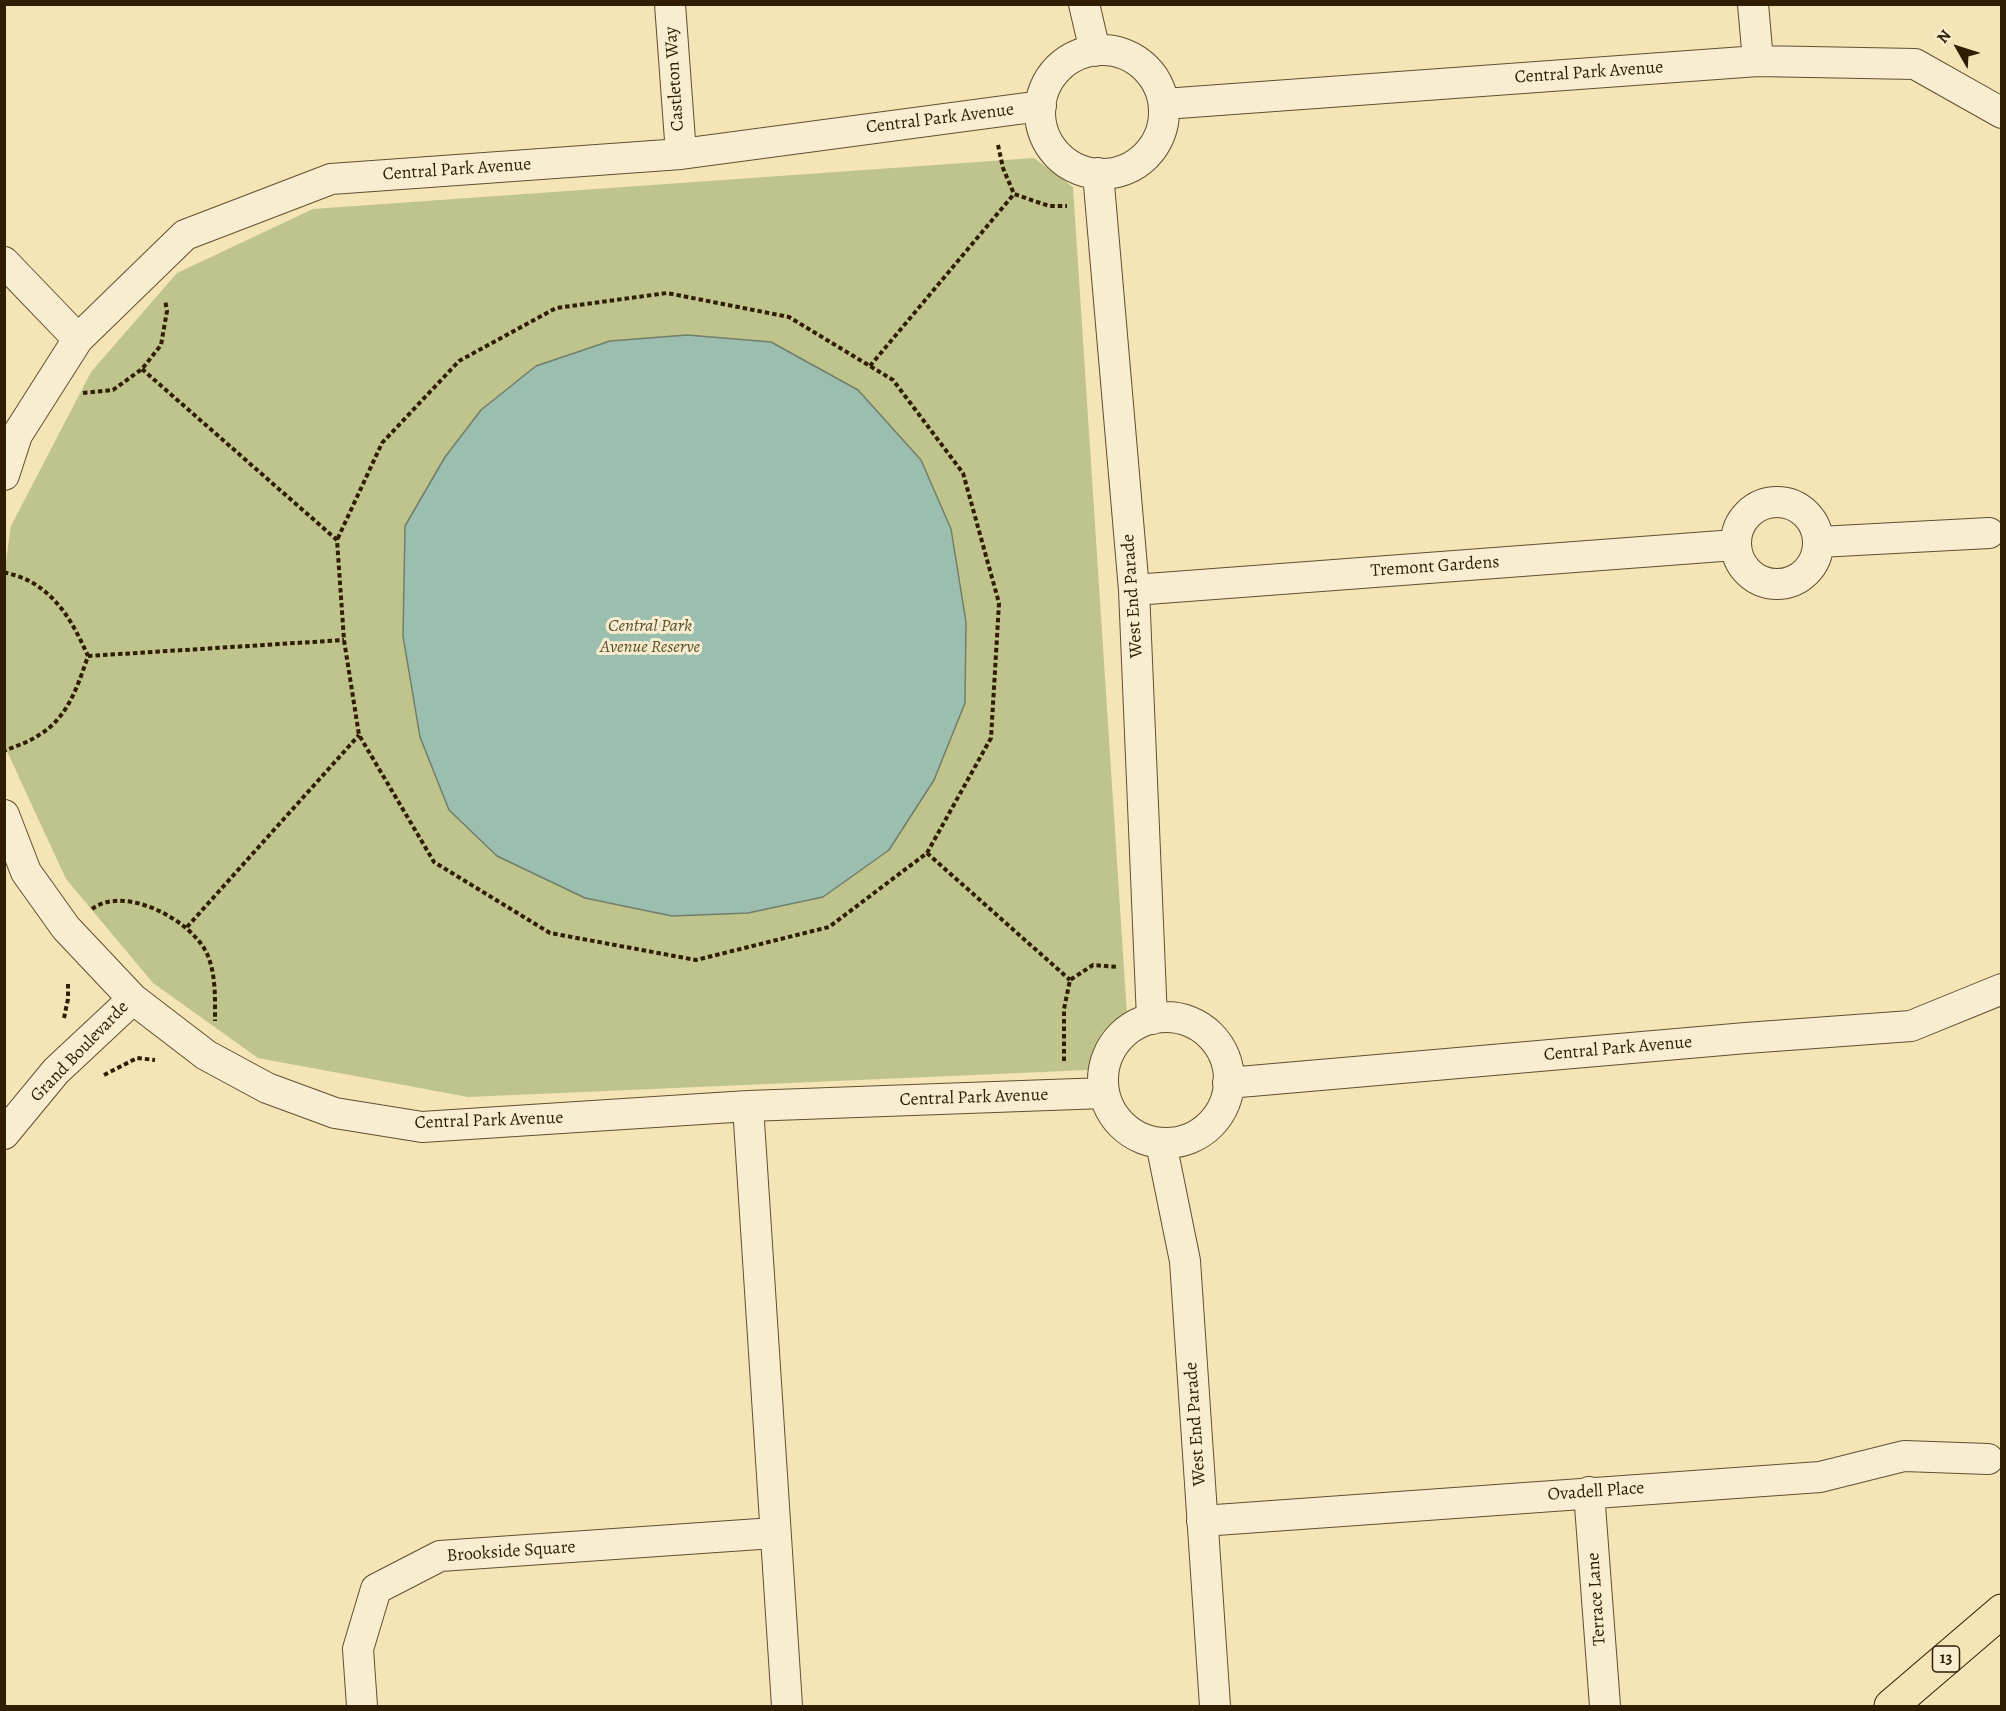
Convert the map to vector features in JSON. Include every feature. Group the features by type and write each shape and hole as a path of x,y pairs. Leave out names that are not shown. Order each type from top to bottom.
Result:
{"main road":[{"name":"13","path":"1891,1707 2001,1611"}],"street":[{"name":"Castleton Way","path":"670,4 681,154"},
{"path":"1084,4 1095,51"},
{"path":"1753,4 1758,61"},
{"path":"1112,50 1132,57 1149,70 1160,89 1164,104 1163,126 1155,146 1140,162 1112,174 1090,173 1070,166 1054,152 1043,133 1040,117 1042,95 1051,75 1067,60 1087,51 1095,51 1112,50"},
{"name":"Central Park Avenue","path":"1164,104 1758,61 1915,64 2001,113"},
{"name":"Central Park Avenue","path":"4,475 17,435 78,339 185,235 331,179 681,154 1041,106"},
{"name":"West End Parade","path":"1098,173 1134,590 1152,1020"},
{"path":"4,262 78,339"},
{"path":"1769,502 1783,502 1797,506 1808,515 1816,528 1819,542 1817,556 1810,569 1799,579 1786,585 1764,583 1746,572 1738,559 1735,545 1737,531 1744,518 1755,508 1769,502"},
{"path":"1819,542 1989,533"},
{"name":"Tremont Gardens","path":"1134,590 1735,545"},
{"name":"Central Park Avenue","path":"4,815 26,872 66,928 132,999 206,1055 267,1088 335,1113 422,1127 748,1106 1104,1093"},
{"name":"Central Park Avenue","path":"1228,1083 1911,1026 2001,989"},
{"name":"Grand Boulevarde","path":"4,1134 56,1071 132,999"},
{"path":"1167,1017 1189,1021 1208,1032 1220,1048 1228,1068 1228,1090 1216,1119 1199,1134 1179,1142 1161,1143 1136,1136 1119,1123 1108,1107 1104,1093 1105,1064 1114,1044 1130,1029 1146,1020 1152,1020 1167,1017"},
{"path":"748,1106 787,1707"},
{"name":"West End Parade","path":"1161,1143 1185,1261 1215,1707"},
{"name":"Ovadell Place","path":"1202,1521 1820,1477 1904,1456 1988,1459"},
{"name":"Terrace Lane","path":"1589,1492 1605,1707"},
{"name":"Brookside Square","path":"362,1707 358,1649 376,1589 440,1556 774,1533"}],"path":[{"path":"992,112 1003,168 1014,194 1049,206 1102,207"},
{"path":"870,366 1014,194"},
{"path":"51,383 83,393 113,390 142,369 161,345 167,310 160,259"},
{"path":"667,293 789,317 870,366 893,380 963,473 999,603 991,738 927,853 829,927 696,960 550,933 434,862 359,735 344,640 337,540 382,443 459,361 556,308 667,293"},
{"path":"142,369 337,540"},
{"path":"4,572 31,582 58,603 76,629 88,656 76,691 60,718 40,735 4,751"},
{"path":"88,656 344,640"},
{"path":"187,927 359,735"},
{"path":"927,853 1070,980"},
{"path":"66,928 101,902 125,899 160,911 187,927 208,955 215,989 215,1022 206,1055"},
{"path":"1063,1095 1064,1009 1070,980 1093,965 1150,968"},
{"path":"63,1021 68,999 68,979"},
{"path":"99,1077 137,1058 164,1061"}],"green space":[{"name":"Central Park Avenue Reserve","path":"1034,158 1073,187 1127,1015 1088,1070 468,1097 258,1058 153,983 66,879 5,747 4,574 11,526 91,372 177,273 313,209"}],"shaded area":[{"path":"687,335 771,342 858,390 921,460 951,529 966,622 965,703 934,780 889,850 823,897 748,913 672,916 585,898 497,856 449,810 420,737 403,636 405,526 445,457 481,410 536,366 610,341"}]}
